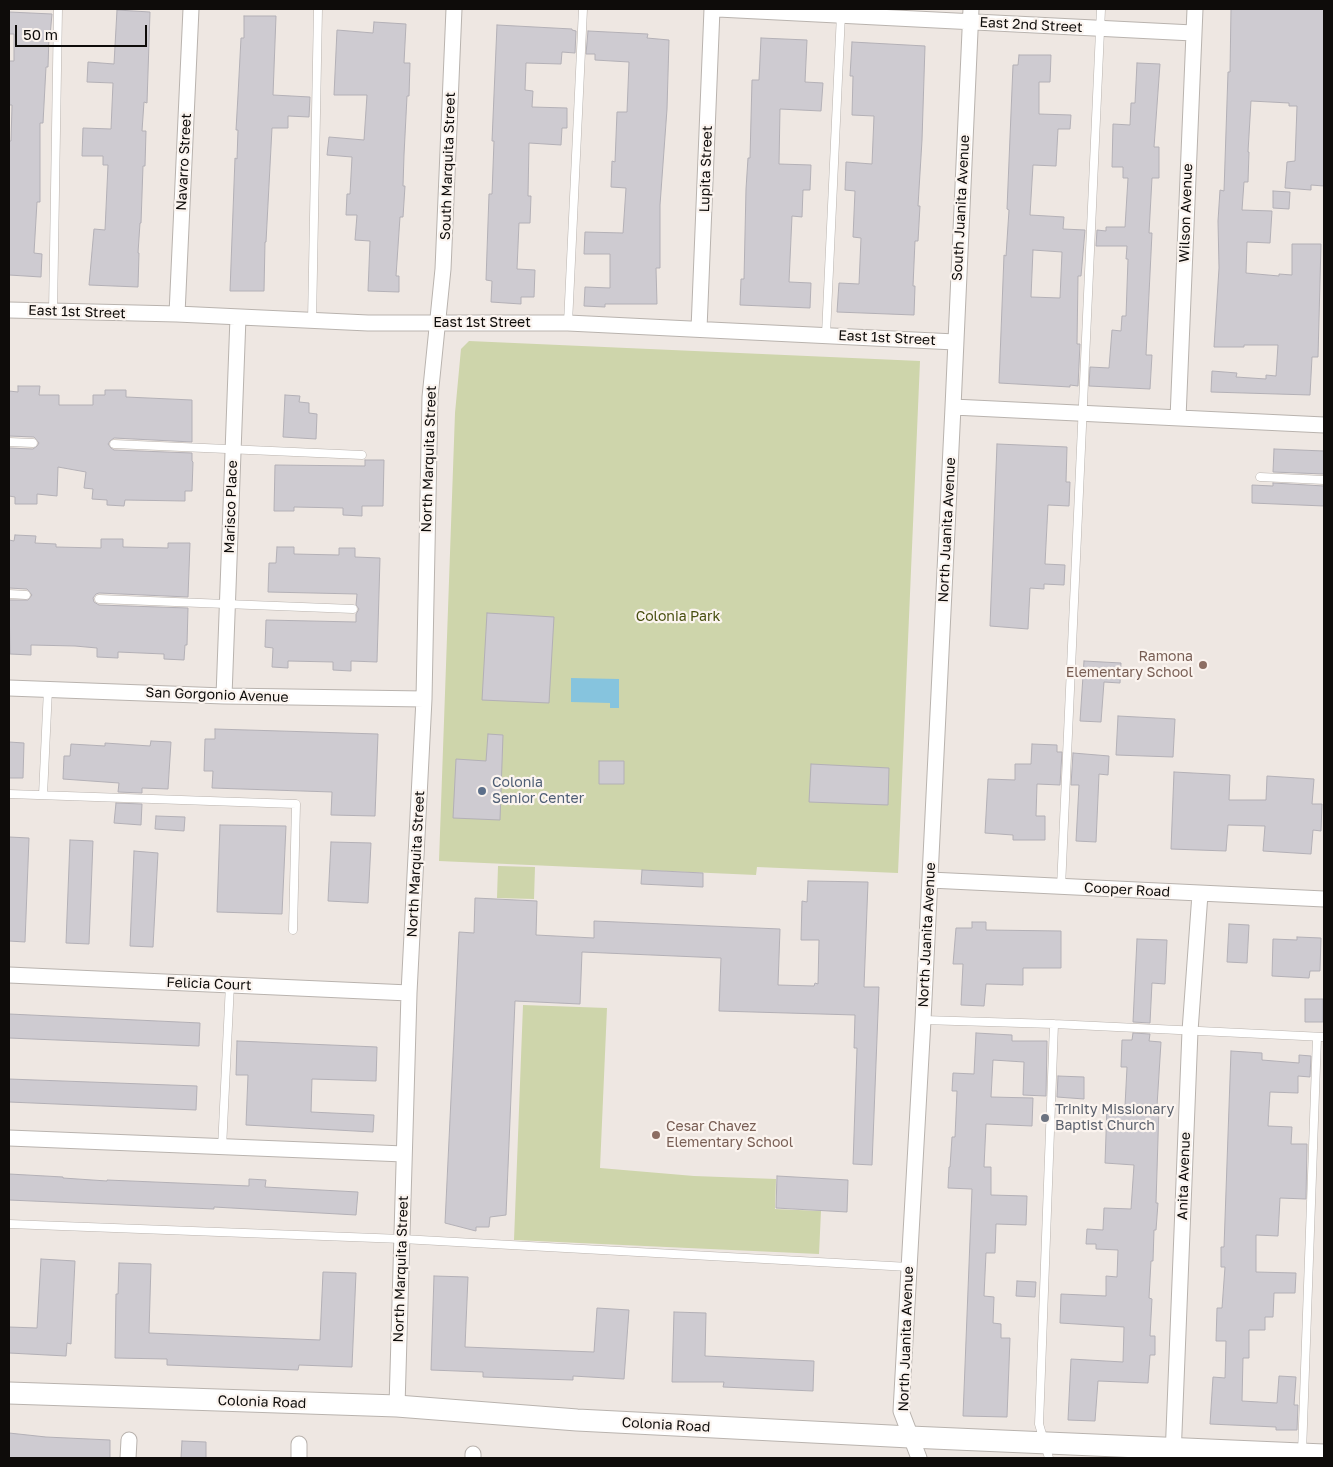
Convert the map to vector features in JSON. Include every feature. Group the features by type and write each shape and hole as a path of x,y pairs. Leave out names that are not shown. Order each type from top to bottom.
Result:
{"street":[{"name":"Navarro Street","path":"177,314 191,9"},
{"name":"South Marquita Street","path":"437,322 443,269 454,9"},
{"name":"Lupita Street","path":"699,329 712,9"},
{"name":"East 2nd Street","path":"718,9 971,15 1100,28 1193,33"},
{"name":"Wilson Avenue","path":"1178,418 1195,9"},
{"name":"South Juanita Avenue","path":"953,407 971,15"},
{"name":"East 1st Street","path":"9,310 177,314 368,323 568,323 826,334 955,342"},
{"name":"Marisco Place","path":"224,696 238,317"},
{"name":"North Marquita Street","path":"397,1406 409,993 424,699 430,397 437,322"},
{"path":"953,407 1324,425"},
{"name":"North Juanita Avenue","path":"919,1458 900,1411 910,1267 953,407"},
{"name":"San Gorgonio Avenue","path":"9,688 224,696 424,699"},
{"name":"Cooper Road","path":"930,880 1324,899"},
{"name":"Anita Avenue","path":"1174,1453 1190,1032 1200,894"},
{"name":"Felicia Court","path":"9,975 409,993"},
{"path":"9,1138 404,1154"},
{"name":"Colonia Road","path":"9,1393 397,1406 577,1420 910,1438 1047,1451 1324,1455"},
{"path":"128,1458 129,1440"}],"lane":[{"path":"53,312 58,9"},
{"path":"312,321 318,9"},
{"path":"568,323 583,9"},
{"path":"1061,887 1101,9"},
{"path":"826,334 841,12"},
{"path":"9,442 33,443"},
{"path":"114,444 362,455"},
{"path":"1260,477 1324,480"},
{"path":"9,594 26,595"},
{"path":"99,599 353,609"},
{"path":"43,795 48,689"},
{"path":"9,794 296,804 292,930"},
{"path":"222,1148 230,984"},
{"path":"923,1020 1054,1024 1321,1037 1301,1456"},
{"path":"1047,1451 1039,1424 1054,1024"},
{"path":"9,1224 402,1239 910,1267"}],"green space":[{"name":"Colonia Park","path":"469,341 920,361 898,873 757,867 756,875 439,861 455,413 461,349"},
{"path":"498,866 535,867 534,899 497,898"},
{"path":"523,1005 607,1008 600,1168 694,1176 776,1179 775,1209 821,1211 819,1254 514,1240"}],"water":[{"path":"571,678 619,679 619,708 610,708 610,703 571,702"}],"building":[{"path":"1231,9 1324,9 1324,186 1311,185 1311,190 1285,188 1287,162 1295,161 1297,106 1289,106 1289,103 1251,101 1248,182 1244,182 1242,210 1272,211 1270,243 1247,242 1246,273 1279,276 1279,274 1292,275 1292,244 1321,244 1318,357 1312,357 1310,395 1211,392 1212,371 1237,373 1236,377 1266,379 1266,375 1276,376 1278,345 1214,347 1219,268 1218,221 1220,190 1224,191"},
{"path":"117,10 150,12 147,103 144,102 142,131 146,131 138,253 138,287 89,285 94,229 105,230 108,165 103,165 103,156 82,156 83,128 111,129 113,83 87,82 88,62 114,64"},
{"path":"9,12 52,14 48,67 46,67 43,123 40,123 40,202 37,202 34,253 42,254 41,277 9,275 9,141 11,141 12,105 9,105 9,61 14,61 14,34 9,34"},
{"path":"244,16 276,16 273,95 310,97 309,117 288,116 288,128 272,128 264,291 230,291 235,158 237,159 238,130 236,130 241,38 244,38"},
{"path":"374,22 406,24 404,63 410,63 404,155 403,217 400,217 396,276 399,276 399,292 368,291 370,241 355,240 357,215 346,215 347,194 350,194 352,157 327,155 329,137 364,140 367,95 334,95 337,30 373,33"},
{"path":"497,25 572,29 576,31 575,53 562,52 561,64 526,63 525,90 533,91 532,107 567,108 567,128 562,128 561,145 529,143 528,196 531,196 530,223 519,223 517,269 535,270 534,297 521,297 521,304 491,302 492,281 486,280 489,194 492,194 494,141 492,141"},
{"path":"588,31 648,34 647,38 669,40 667,109 660,205 660,268 656,268 657,304 605,304 605,307 584,306 585,287 610,288 610,254 584,254 585,232 623,233 626,188 611,187 612,161 615,162 617,112 627,112 629,62 595,60 595,54 586,54"},
{"path":"761,38 807,40 805,82 823,83 821,111 780,109 779,164 811,165 810,190 803,190 802,217 792,216 789,282 811,283 810,308 740,305 741,279 744,279 746,189 748,158 750,158 752,80 759,80"},
{"path":"852,42 925,46 918,206 920,206 918,241 915,241 913,286 915,286 914,315 837,312 839,283 859,284 861,238 853,237 855,191 845,190 846,162 872,164 874,116 852,115 853,76 850,76"},
{"path":"1019,55 1051,55 1050,82 1039,82 1039,114 1071,115 1070,129 1058,129 1056,166 1033,165 1030,215 1064,217 1063,229 1085,230 1081,276 1078,276 1077,344 1080,344 1078,386 999,383 1004,255 1006,256 1009,210 1007,209 1013,65 1018,65","holes":["1033,250 1062,252 1060,298 1031,297"]},
{"path":"1137,63 1160,64 1154,147 1159,147 1159,178 1152,178 1149,233 1152,233 1146,355 1152,355 1150,389 1089,386 1090,367 1109,368 1112,330 1121,331 1122,316 1126,316 1127,246 1096,246 1097,230 1106,231 1106,227 1125,227 1128,178 1123,178 1123,167 1112,167 1113,124 1130,125 1131,103 1135,103"},
{"path":"1273,191 1290,192 1289,209 1273,208"},
{"path":"18,386 40,386 39,395 59,395 59,405 93,405 93,395 105,395 105,390 126,390 126,397 192,400 192,442 114,438 108,444 114,450 192,453 192,491 185,491 185,501 125,500 124,506 107,505 107,500 92,499 93,489 84,488 86,472 58,467 57,496 37,494 37,504 15,504 15,497 9,496 9,448 33,449 39,443 34,437 9,436 9,391 18,392"},
{"path":"285,395 300,396 299,402 309,403 309,413 317,414 316,439 283,437"},
{"path":"997,444 1067,447 1066,482 1070,482 1069,506 1048,505 1045,564 1065,565 1064,585 1044,584 1044,589 1030,588 1028,629 990,626"},
{"path":"1274,449 1324,451 1324,474 1273,472"},
{"path":"365,460 384,460 383,506 362,506 362,516 343,515 343,508 294,507 294,511 274,511 275,465 365,466"},
{"path":"1273,483 1324,486 1324,506 1252,503 1252,485 1273,486"},
{"path":"15,535 36,536 35,543 56,544 56,547 101,548 101,539 123,539 123,547 168,548 168,543 190,543 188,597 99,593 93,598 94,602 99,605 188,608 187,645 185,645 184,660 164,659 164,654 118,652 118,658 97,657 97,648 75,646 31,645 31,655 10,654 9,600 28,600 32,595 27,589 9,588 9,540 14,541"},
{"path":"277,547 294,547 294,554 339,555 339,548 355,548 355,557 380,558 377,662 351,661 351,671 333,670 333,662 288,661 288,668 272,667 273,648 265,647 266,620 356,622 356,614 359,609 356,605 357,594 268,592 269,563 276,563"},
{"path":"487,613 554,617 549,703 482,700"},
{"path":"1084,661 1121,663 1120,683 1104,682 1101,722 1080,721"},
{"path":"1118,716 1175,719 1173,757 1116,755"},
{"path":"215,729 378,734 375,816 331,815 332,792 212,788 213,771 204,771 205,739 215,739"},
{"path":"488,734 503,735 500,820 453,818 456,759 486,761"},
{"path":"151,741 171,742 168,789 142,788 142,793 118,792 119,783 63,779 64,756 70,756 71,744 105,746 105,743 150,746"},
{"path":"9,742 24,743 23,778 9,778"},
{"path":"1032,744 1057,745 1057,752 1062,752 1060,785 1037,784 1036,816 1045,816 1045,840 1013,840 1013,835 985,833 988,779 1015,780 1015,764 1031,764"},
{"path":"1073,753 1109,756 1108,775 1099,774 1096,842 1076,841 1079,785 1071,785"},
{"path":"599,761 624,761 624,784 599,784"},
{"path":"811,764 889,768 888,805 809,802"},
{"path":"1174,772 1230,775 1229,800 1266,800 1267,776 1314,779 1312,804 1322,804 1321,831 1313,830 1311,854 1263,851 1265,826 1228,825 1226,851 1171,849"},
{"path":"116,803 142,804 141,825 114,823"},
{"path":"156,816 185,817 184,831 155,829"},
{"path":"220,825 286,826 282,914 217,912"},
{"path":"9,837 29,838 25,942 9,941"},
{"path":"70,840 93,841 89,944 66,943"},
{"path":"331,842 371,843 368,903 328,901"},
{"path":"134,851 158,853 153,947 130,946"},
{"path":"642,870 703,873 703,887 641,884"},
{"path":"808,881 868,882 864,987 879,987 872,1165 853,1164 857,1048 854,1048 855,1015 719,1011 721,958 582,952 580,1004 515,1001 506,1215 490,1217 489,1227 476,1227 476,1231 445,1223 459,932 474,933 475,898 537,901 536,935 594,938 594,921 780,929 778,985 814,986 815,983 818,984 819,940 801,940 802,901 807,902"},
{"path":"972,922 986,922 986,930 1061,931 1061,968 1023,968 1023,985 986,984 984,1006 961,1005 963,964 953,964 956,928 972,928"},
{"path":"1229,924 1249,925 1247,963 1227,962"},
{"path":"1297,937 1321,938 1320,971 1310,971 1309,978 1272,976 1273,939 1297,940"},
{"path":"1137,939 1167,940 1165,984 1152,983 1150,1023 1133,1022"},
{"path":"1305,999 1323,999 1323,1022 1305,1022"},
{"path":"9,1014 200,1023 199,1046 9,1038"},
{"path":"976,1033 1012,1035 1012,1041 1047,1041 1046,1096 1023,1095 1024,1062 993,1060 991,1097 1033,1098 1032,1126 986,1124 984,1167 991,1167 991,1195 1027,1196 1026,1225 996,1224 995,1253 986,1253 984,1296 994,1297 993,1323 1001,1324 1001,1338 1010,1338 1007,1417 963,1416 972,1189 948,1188 952,1137 955,1137 957,1091 952,1091 953,1073 974,1074"},
{"path":"1133,1033 1150,1034 1149,1041 1161,1042 1157,1106 1159,1106 1156,1203 1158,1203 1149,1298 1152,1299 1150,1336 1155,1336 1155,1355 1150,1355 1148,1383 1098,1381 1095,1421 1068,1420 1071,1359 1123,1362 1124,1327 1060,1323 1061,1294 1106,1296 1106,1276 1117,1277 1118,1250 1096,1249 1096,1244 1086,1244 1087,1229 1103,1230 1104,1208 1131,1209 1134,1165 1105,1163 1107,1106 1125,1106 1127,1067 1121,1067 1122,1040 1132,1040"},
{"path":"237,1041 377,1047 376,1081 312,1079 311,1112 374,1115 373,1132 246,1125 248,1075 236,1075"},
{"path":"1231,1051 1262,1053 1262,1060 1299,1063 1299,1055 1311,1056 1310,1077 1298,1076 1298,1093 1270,1092 1268,1126 1292,1127 1291,1144 1307,1144 1306,1199 1280,1198 1278,1236 1256,1235 1256,1272 1296,1273 1295,1293 1274,1293 1273,1317 1265,1317 1265,1330 1249,1330 1249,1358 1243,1358 1242,1401 1277,1403 1279,1376 1296,1377 1294,1405 1298,1405 1297,1430 1276,1430 1276,1427 1210,1424 1213,1377 1225,1378 1226,1341 1216,1341 1217,1308 1222,1308 1225,1267 1221,1267 1221,1247 1224,1247"},
{"path":"1058,1076 1084,1077 1084,1099 1057,1097"},
{"path":"9,1079 197,1086 196,1110 9,1102"},
{"path":"9,1174 107,1181 249,1186 249,1179 266,1180 265,1187 358,1192 356,1215 214,1207 214,1209 9,1200"},
{"path":"777,1176 848,1180 847,1212 776,1208"},
{"path":"41,1259 75,1261 71,1344 67,1343 66,1356 9,1353 9,1327 37,1328"},
{"path":"119,1263 151,1264 149,1333 320,1340 323,1272 356,1273 352,1367 299,1365 298,1370 167,1365 167,1359 115,1358 116,1294 118,1294"},
{"path":"434,1276 468,1277 465,1347 594,1352 597,1308 629,1310 624,1379 573,1376 573,1380 483,1377 483,1372 431,1370"},
{"path":"1017,1281 1036,1282 1035,1297 1016,1296"},
{"path":"674,1312 706,1313 705,1356 814,1361 813,1391 723,1387 724,1382 672,1382"},
{"path":"9,1433 110,1440 110,1458 9,1458"},
{"path":"182,1441 206,1442 206,1458 181,1458"}],"place":[{"name":"Ramona Elementary School","path":"1203,665"},
{"name":"Colonia Senior Center","path":"482,791"},
{"name":"Trinity Missionary Baptist Church","path":"1045,1118"},
{"name":"Cesar Chavez Elementary School","path":"656,1135"}]}
